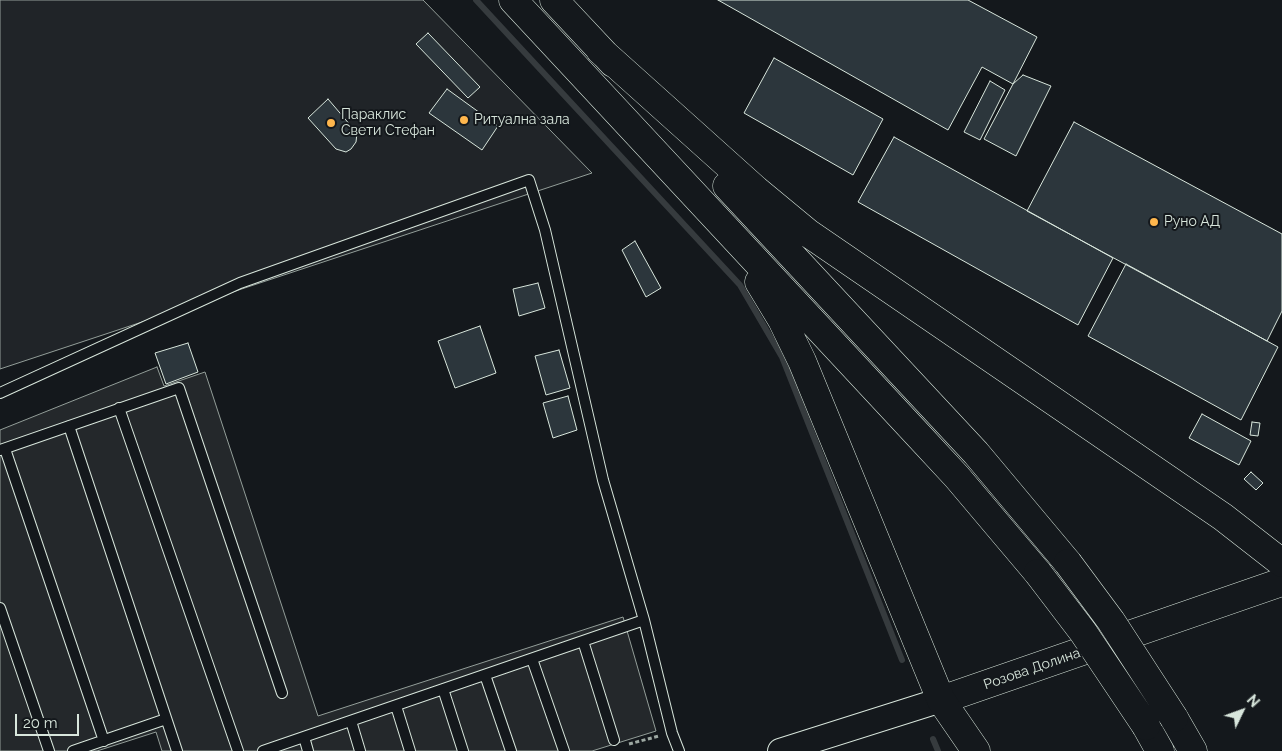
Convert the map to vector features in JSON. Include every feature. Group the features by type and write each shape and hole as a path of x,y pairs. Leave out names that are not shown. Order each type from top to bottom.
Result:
{"main road":[{"path":"513,0 951,470 1038,573 1088,638 1146,726 1160,751"},
{"path":"554,0 956,431 1015,498 1068,563 1111,621 1174,718 1193,751"},
{"path":"600,50 808,234 1223,518 1282,563"},
{"path":"711,212 770,298 794,342 941,700 974,750"},
{"name":"Розова Долина","path":"941,700 1282,582"}],"street":[{"name":"Розова Долина","path":"780,751 941,700"}],"lane":[{"path":"0,393 240,283 529,180 545,230 603,480 644,620 672,732 679,751"},
{"path":"104,741 3,450 179,388 282,693"},
{"path":"119,408 238,751"},
{"path":"69,426 177,751"},
{"path":"0,608 48,751"},
{"path":"267,750 644,620"},
{"path":"584,641 614,740"},
{"path":"532,659 564,751"},
{"path":"485,675 511,751"},
{"path":"443,689 463,751"},
{"path":"396,706 410,751"},
{"path":"73,751 166,719"},
{"path":"351,721 360,751"},
{"path":"304,737 308,751"}],"path":[{"path":"625,745 672,732"}],"shaded area":[{"path":"0,0 423,0 592,173 0,369"},
{"path":"157,367 164,386 205,372 318,716 623,617 656,731 592,751 162,751 156,732 97,751 0,751 0,430"}],"building":[{"path":"718,0 968,0 1037,37 1013,84 982,67 948,130"},
{"path":"428,33 480,87 468,98 416,44"},
{"path":"774,58 883,119 853,175 744,113"},
{"path":"1023,75 1051,86 1016,156 984,139 1013,84"},
{"path":"990,81 1005,90 980,140 964,132"},
{"name":"Ритуална зала","path":"447,89 498,126 482,150 429,113"},
{"name":"Параклис Свети Стефан","path":"328,99 357,133 356,142 346,152 336,149 308,118"},
{"name":"Руно АД","path":"1074,122 1282,234 1282,311 1267,341 1027,211"},
{"path":"894,137 1113,258 1078,325 858,202"},
{"path":"635,241 661,288 646,297 622,250"},
{"path":"1126,264 1278,347 1241,420 1088,336"},
{"path":"538,283 545,308 519,316 513,289"},
{"path":"480,326 496,373 455,388 438,341"},
{"path":"188,343 198,372 166,384 155,353"},
{"path":"559,350 570,388 546,395 535,356"},
{"path":"568,396 577,430 553,438 543,403"},
{"path":"1202,414 1251,441 1239,465 1189,438"},
{"path":"1252,422 1260,423 1258,436 1250,435"},
{"path":"1251,472 1263,483 1256,490 1244,479"}],"waterway":[{"path":"476,0 740,285 782,357 902,660"},
{"path":"933,739 938,751"}],"place":[{"name":"Ритуална зала","path":"464,120"},
{"name":"Параклис Свети Стефан","path":"331,123"},
{"name":"Руно АД","path":"1154,222"}]}
